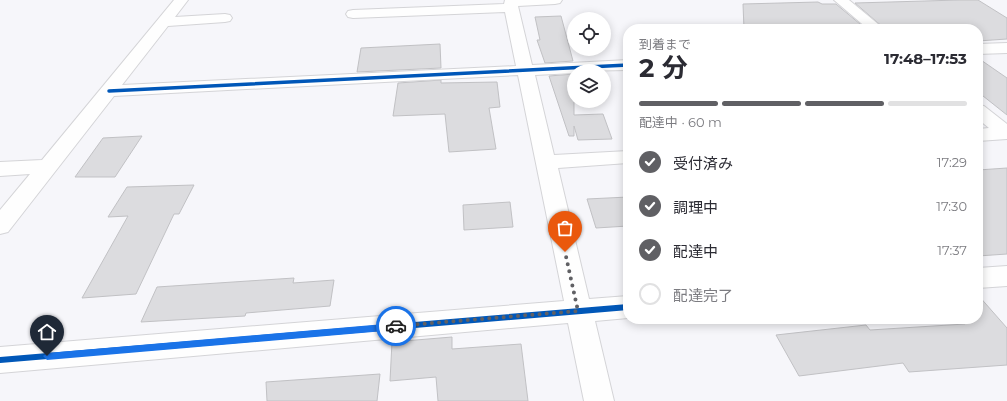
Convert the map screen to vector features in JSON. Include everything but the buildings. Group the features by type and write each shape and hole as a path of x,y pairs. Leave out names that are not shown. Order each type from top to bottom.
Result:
{"street":[{"path":"0,226 181,0"},
{"path":"555,0 510,2 599,401"},
{"path":"841,0 872,24"},
{"path":"353,14 512,8"},
{"path":"163,22 225,18"},
{"path":"983,49 1007,48"},
{"path":"109,91 623,65"},
{"path":"983,114 1007,133"},
{"path":"983,135 1007,133"},
{"path":"546,162 623,157"},
{"path":"0,169 47,166"},
{"path":"983,278 1007,276"},
{"path":"0,360 623,307"}],"cycle path":[{"path":"109,91 623,65"},
{"path":"0,360 623,307"}],"way so far":[{"path":"396,326 578,311 565,252"}],"route":[{"path":"47,356 396,326"}]}
